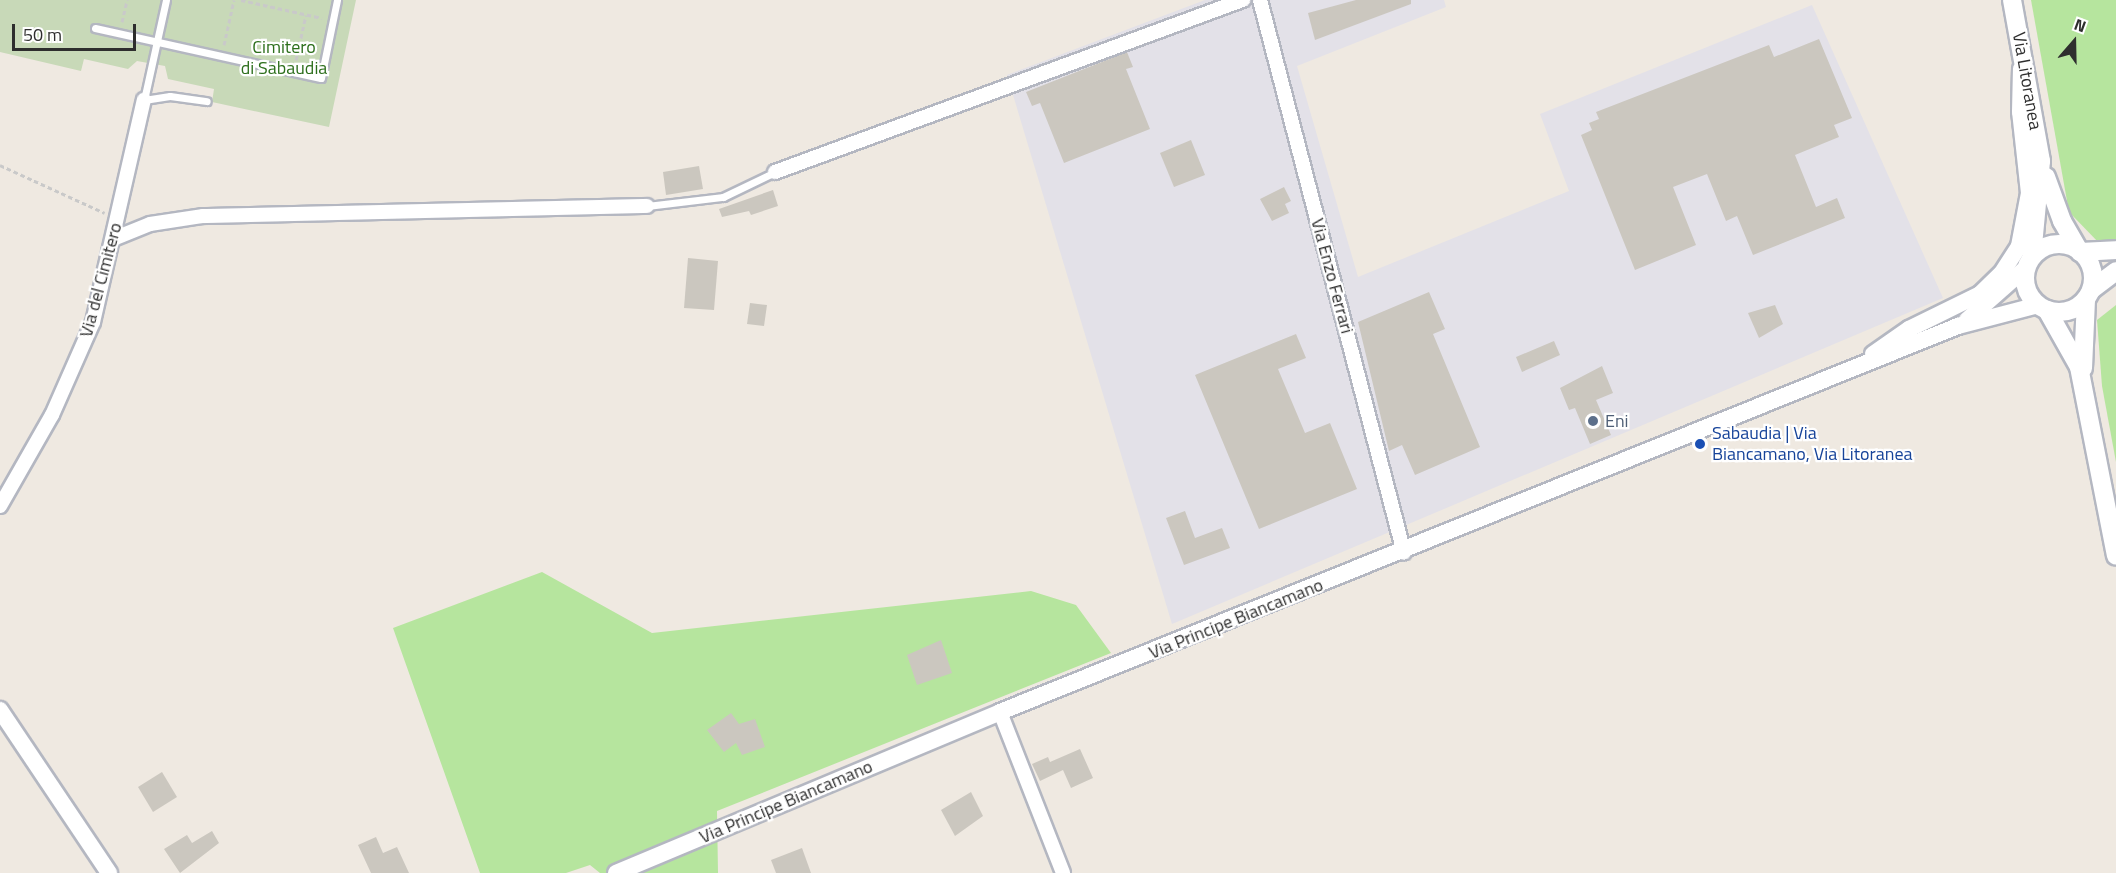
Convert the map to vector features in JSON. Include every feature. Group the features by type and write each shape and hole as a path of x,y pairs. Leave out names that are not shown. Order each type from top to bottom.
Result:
{"main road":[{"name":"Via Litoranea","path":"2012,0 2041,161 2062,221 2080,252"},
{"name":"Via Litoranea","path":"2030,262 2041,202 2041,161"},
{"path":"2116,250 2080,252 2060,244 2030,262 2026,287 2072,347 2082,378 2116,555"},
{"path":"2080,252 2091,267 2082,378"},
{"path":"2043,308 2069,311 2116,271"}],"street":[{"path":"775,172 1243,0"},
{"name":"Via Enzo Ferrari","path":"1260,0 1404,553"},
{"name":"Via Principe Biancamano","path":"1857,367 1904,332 1973,299 1995,280 2013,256 2025,227 2029,200 2019,100 2023,56"},
{"name":"Via del Cimitero","path":"0,506 82,349 113,239 144,100"},
{"path":"113,239 150,224 203,216 647,206"},
{"name":"Via Principe Biancamano","path":"1958,326 1996,299 2030,262"},
{"name":"Via Principe Biancamano","path":"616,873 643,868 1000,712 1404,553 1958,326 2043,308"},
{"path":"0,710 109,873"},
{"path":"1000,712 1063,873"}],"lane":[{"path":"166,0 144,100 170,96 207,101"},
{"path":"95,28 321,78 337,0"},
{"path":"647,206 723,197 775,172"}],"path":[{"path":"120,33 127,0"},
{"path":"222,56 234,0"},
{"path":"241,0 333,21"},
{"path":"294,72 306,15"},
{"path":"0,165 117,219"}],"shaded area":[{"path":"1205,0 1444,0 1446,7 1297,66 1358,277 1569,191 1540,114 1812,5 1943,298 1172,624 1007,75"}],"green space":[{"name":"Cimitero di Sabaudia","path":"0,0 356,0 329,127 212,102 214,89 168,79 165,66 137,61 128,69 84,59 81,71 0,52"},
{"path":"2031,0 2116,0 2116,242 2100,244 2069,212"},
{"path":"2116,305 2116,462 2102,386 2097,320"},
{"path":"542,572 652,633 1031,591 1076,605 1111,653 717,811 718,873 600,873 590,865 566,873 480,873 393,628"}],"building":[{"path":"1356,0 1411,0 1411,4 1315,40 1308,13"},
{"path":"1819,39 1852,118 1834,125 1839,137 1795,155 1816,207 1837,198 1845,218 1753,255 1737,216 1726,221 1707,174 1673,187 1696,245 1635,270 1581,135 1592,130 1589,123 1599,119 1596,112 1769,45 1774,57"},
{"path":"1127,52 1133,67 1126,69 1150,129 1064,163 1040,103 1032,106 1026,92"},
{"path":"1191,140 1205,175 1174,187 1160,153"},
{"path":"699,166 703,189 666,195 663,172"},
{"path":"1284,187 1291,201 1285,204 1289,213 1272,221 1260,199"},
{"path":"773,190 778,206 751,215 749,211 722,217 719,209"},
{"path":"688,258 718,261 714,310 684,308"},
{"path":"1429,292 1445,329 1433,334 1480,447 1415,475 1402,445 1389,451 1358,322"},
{"path":"750,303 767,305 764,326 747,324"},
{"path":"1775,305 1783,324 1759,338 1748,313"},
{"path":"1296,334 1306,358 1278,369 1305,433 1330,423 1357,489 1259,529 1195,375"},
{"path":"1554,341 1560,355 1522,372 1516,357"},
{"path":"1602,366 1613,393 1596,400 1611,435 1590,444 1575,408 1569,410 1560,388"},
{"path":"1185,511 1195,538 1222,528 1230,548 1184,565 1166,518"},
{"path":"941,640 952,673 917,685 907,655"},
{"path":"731,713 739,724 755,719 765,747 742,755 736,743 724,752 707,730"},
{"path":"1080,749 1093,778 1071,788 1063,770 1040,781 1032,764 1048,757 1050,762"},
{"path":"162,772 177,797 153,812 138,787"},
{"path":"971,792 983,816 955,836 941,810"},
{"path":"212,831 219,843 180,873 164,849 187,835 192,843"},
{"path":"376,837 383,853 397,847 409,873 371,873 358,845"},
{"path":"802,848 811,873 776,873 771,860"}],"place":[{"name":"Eni","path":"1593,421"},
{"name":"Sabaudia | Via Biancamano, Via Litoranea","path":"1700,444"}]}
